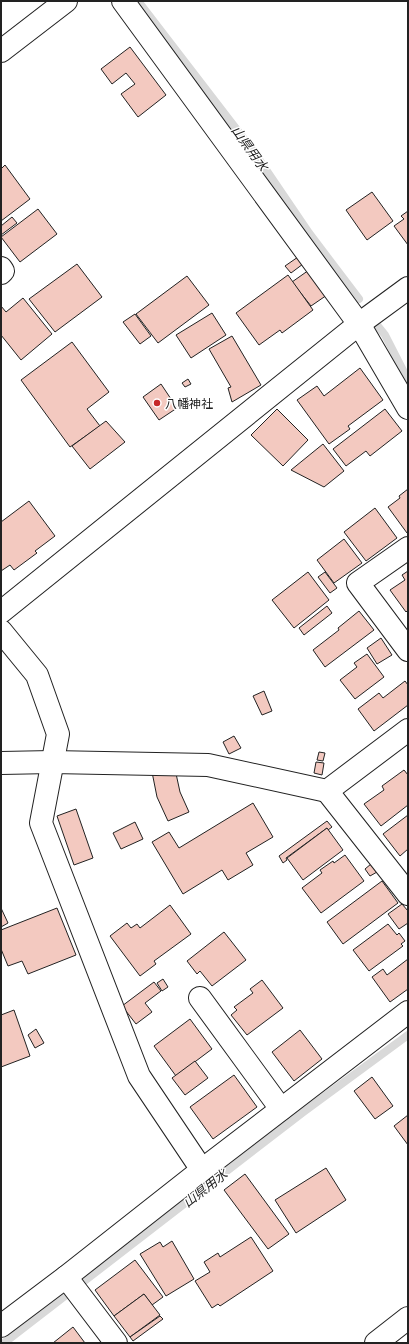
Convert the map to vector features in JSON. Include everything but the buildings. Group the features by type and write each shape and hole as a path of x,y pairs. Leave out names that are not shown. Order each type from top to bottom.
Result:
{"street":[{"path":"1,51 66,1"},
{"path":"123,1 359,324 408,408"},
{"path":"1,268 3,271 1,273"},
{"path":"1,612 359,324 408,288"},
{"path":"408,548 358,583 408,650"},
{"path":"1,631 37,675 58,734 42,823 139,1076 202,1170"},
{"path":"327,791 408,730"},
{"path":"1,763 52,762 208,765 327,791 408,894"},
{"path":"200,998 281,1109"},
{"path":"1,1326 72,1285 202,1170 408,1012"},
{"path":"72,1285 116,1343"},
{"path":"376,1343 408,1318"}],"waterway":[{"name":"山県用水","path":"138,1 254,152 309,233 359,299"},
{"name":"山県用水","path":"373,320 385,335 408,380"},
{"name":"山県用水","path":"4,1343 302,1113 408,1035"}],"place":[{"name":"八幡神社","path":"157,403"}]}
